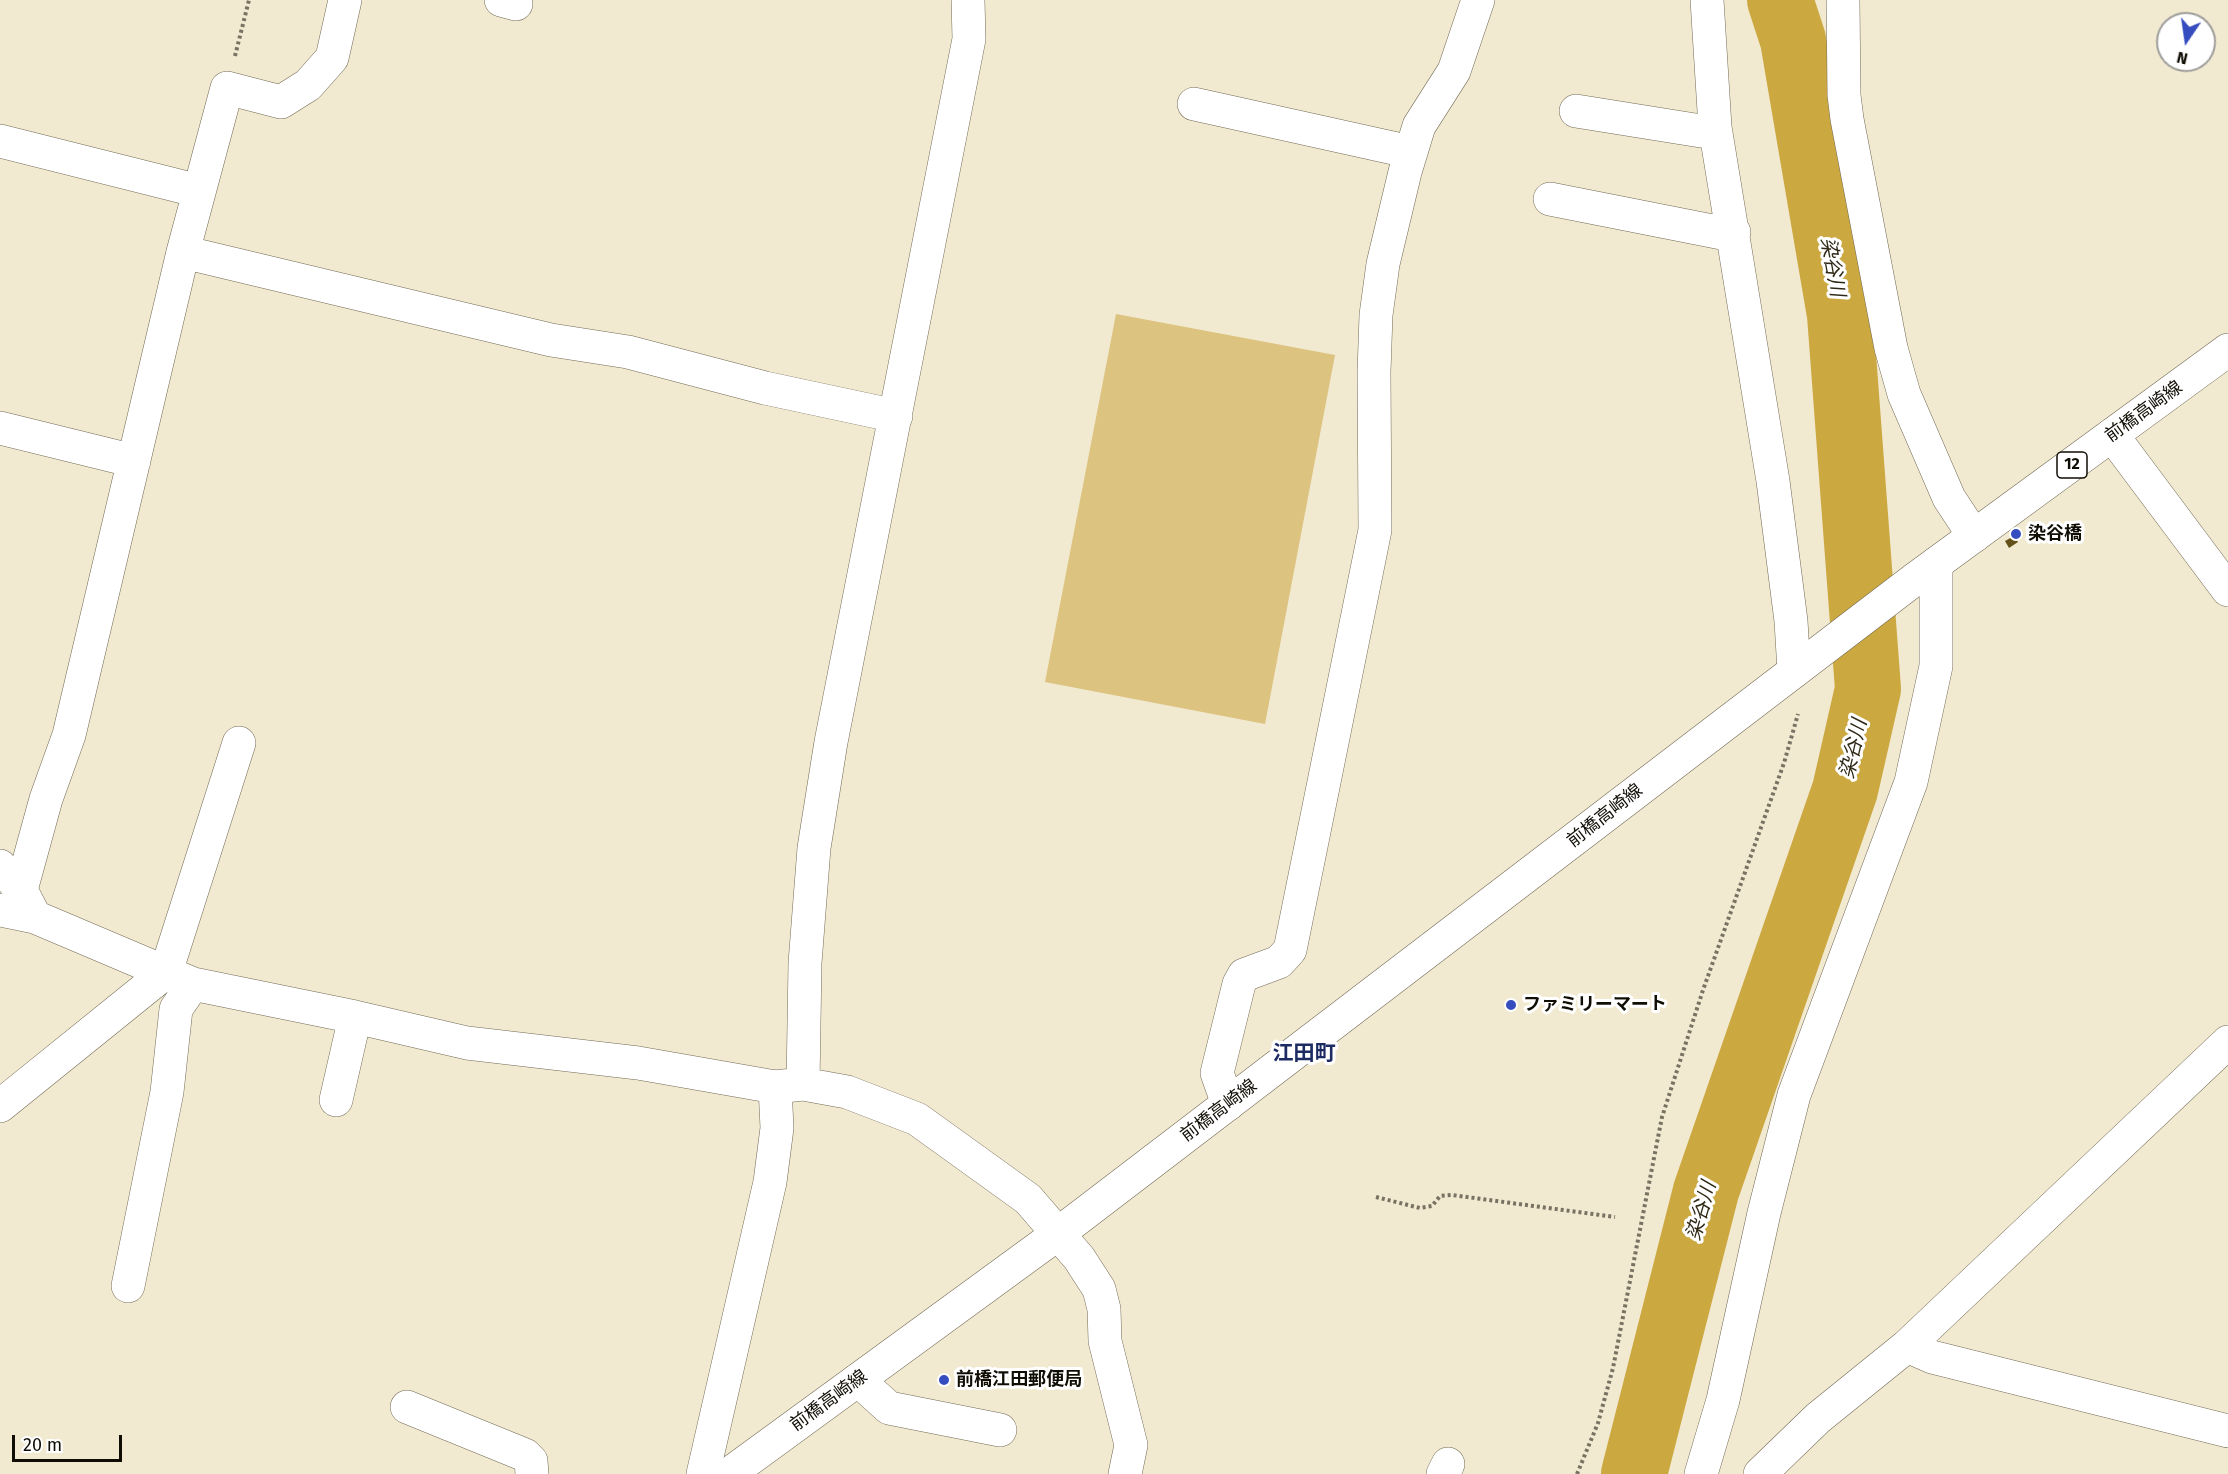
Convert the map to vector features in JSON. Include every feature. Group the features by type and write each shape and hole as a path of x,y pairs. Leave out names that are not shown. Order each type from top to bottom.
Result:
{"street":[{"path":"345,0 332,58 308,85 281,102 227,88 183,252 69,735 14,896 179,978 467,1043 638,1063 847,1092 917,1119 1028,1199 1079,1258 1099,1289 1102,1299 1105,1341 1131,1444 1125,1474"},
{"path":"703,1474 770,1182 777,1128 789,1085 805,963 814,848 831,742 969,39 968,0"},
{"path":"1228,1104 1217,1073 1239,984 1244,975 1279,962 1290,950 1375,530 1374,372 1376,315 1383,264 1419,126 1457,63 1478,0"},
{"path":"1707,0 1715,127 1773,481 1791,621 1805,662"},
{"path":"1843,0 1844,95 1847,118 1891,348 1904,394 1945,488 1960,518 1974,536"},
{"path":"1194,104 1411,152"},
{"path":"1576,111 1701,131 1715,127"},
{"path":"0,141 199,191"},
{"path":"1550,199 1722,233 1734,232"},
{"path":"183,252 551,340 628,352 765,388 896,416"},
{"name":"前橋高崎線","path":"1925,572 2228,350"},
{"path":"0,428 134,461"},
{"path":"2112,435 2228,590"},
{"path":"1701,1474 1723,1400 1764,1213 1794,1095 1911,782 1936,666 1925,572"},
{"name":"12","path":"1805,662 1925,572"},
{"name":"前橋高崎線","path":"729,1474 1059,1233 1805,662"},
{"path":"128,1286 167,1092 179,978 239,742"},
{"path":"0,1106 179,978"},
{"path":"336,1100 355,1017"},
{"path":"1760,1474 1818,1418 1907,1346 2228,1042"},
{"path":"1907,1346 1932,1357 2228,1431"},
{"path":"858,1380 889,1408 1000,1430"},
{"path":"407,1407 525,1455 531,1461 532,1474"}],"path":[{"path":"227,88 249,0"},
{"path":"1578,1474 1595,1432 1613,1368 1662,1117 1703,990 1784,763 1799,708"},
{"path":"1376,1197 1420,1208 1432,1206 1440,1196 1452,1195 1615,1217"}],"shaded area":[{"path":"1116,314 1335,355 1265,724 1045,682"}],"building":[{"path":"2014,536 2018,542 2009,548 2005,541"}],"waterway":[{"name":"染谷川","path":"1634,1474 1706,1191 1845,790 1868,689 1840,315 1793,40 1780,0"}],"place":[{"name":"染谷橋","path":"2016,534"},
{"name":"ファミリーマート","path":"1511,1005"},
{"name":"前橋江田郵便局","path":"944,1380"}],"district":[{"name":"江田町","path":"1304,1054"}]}
